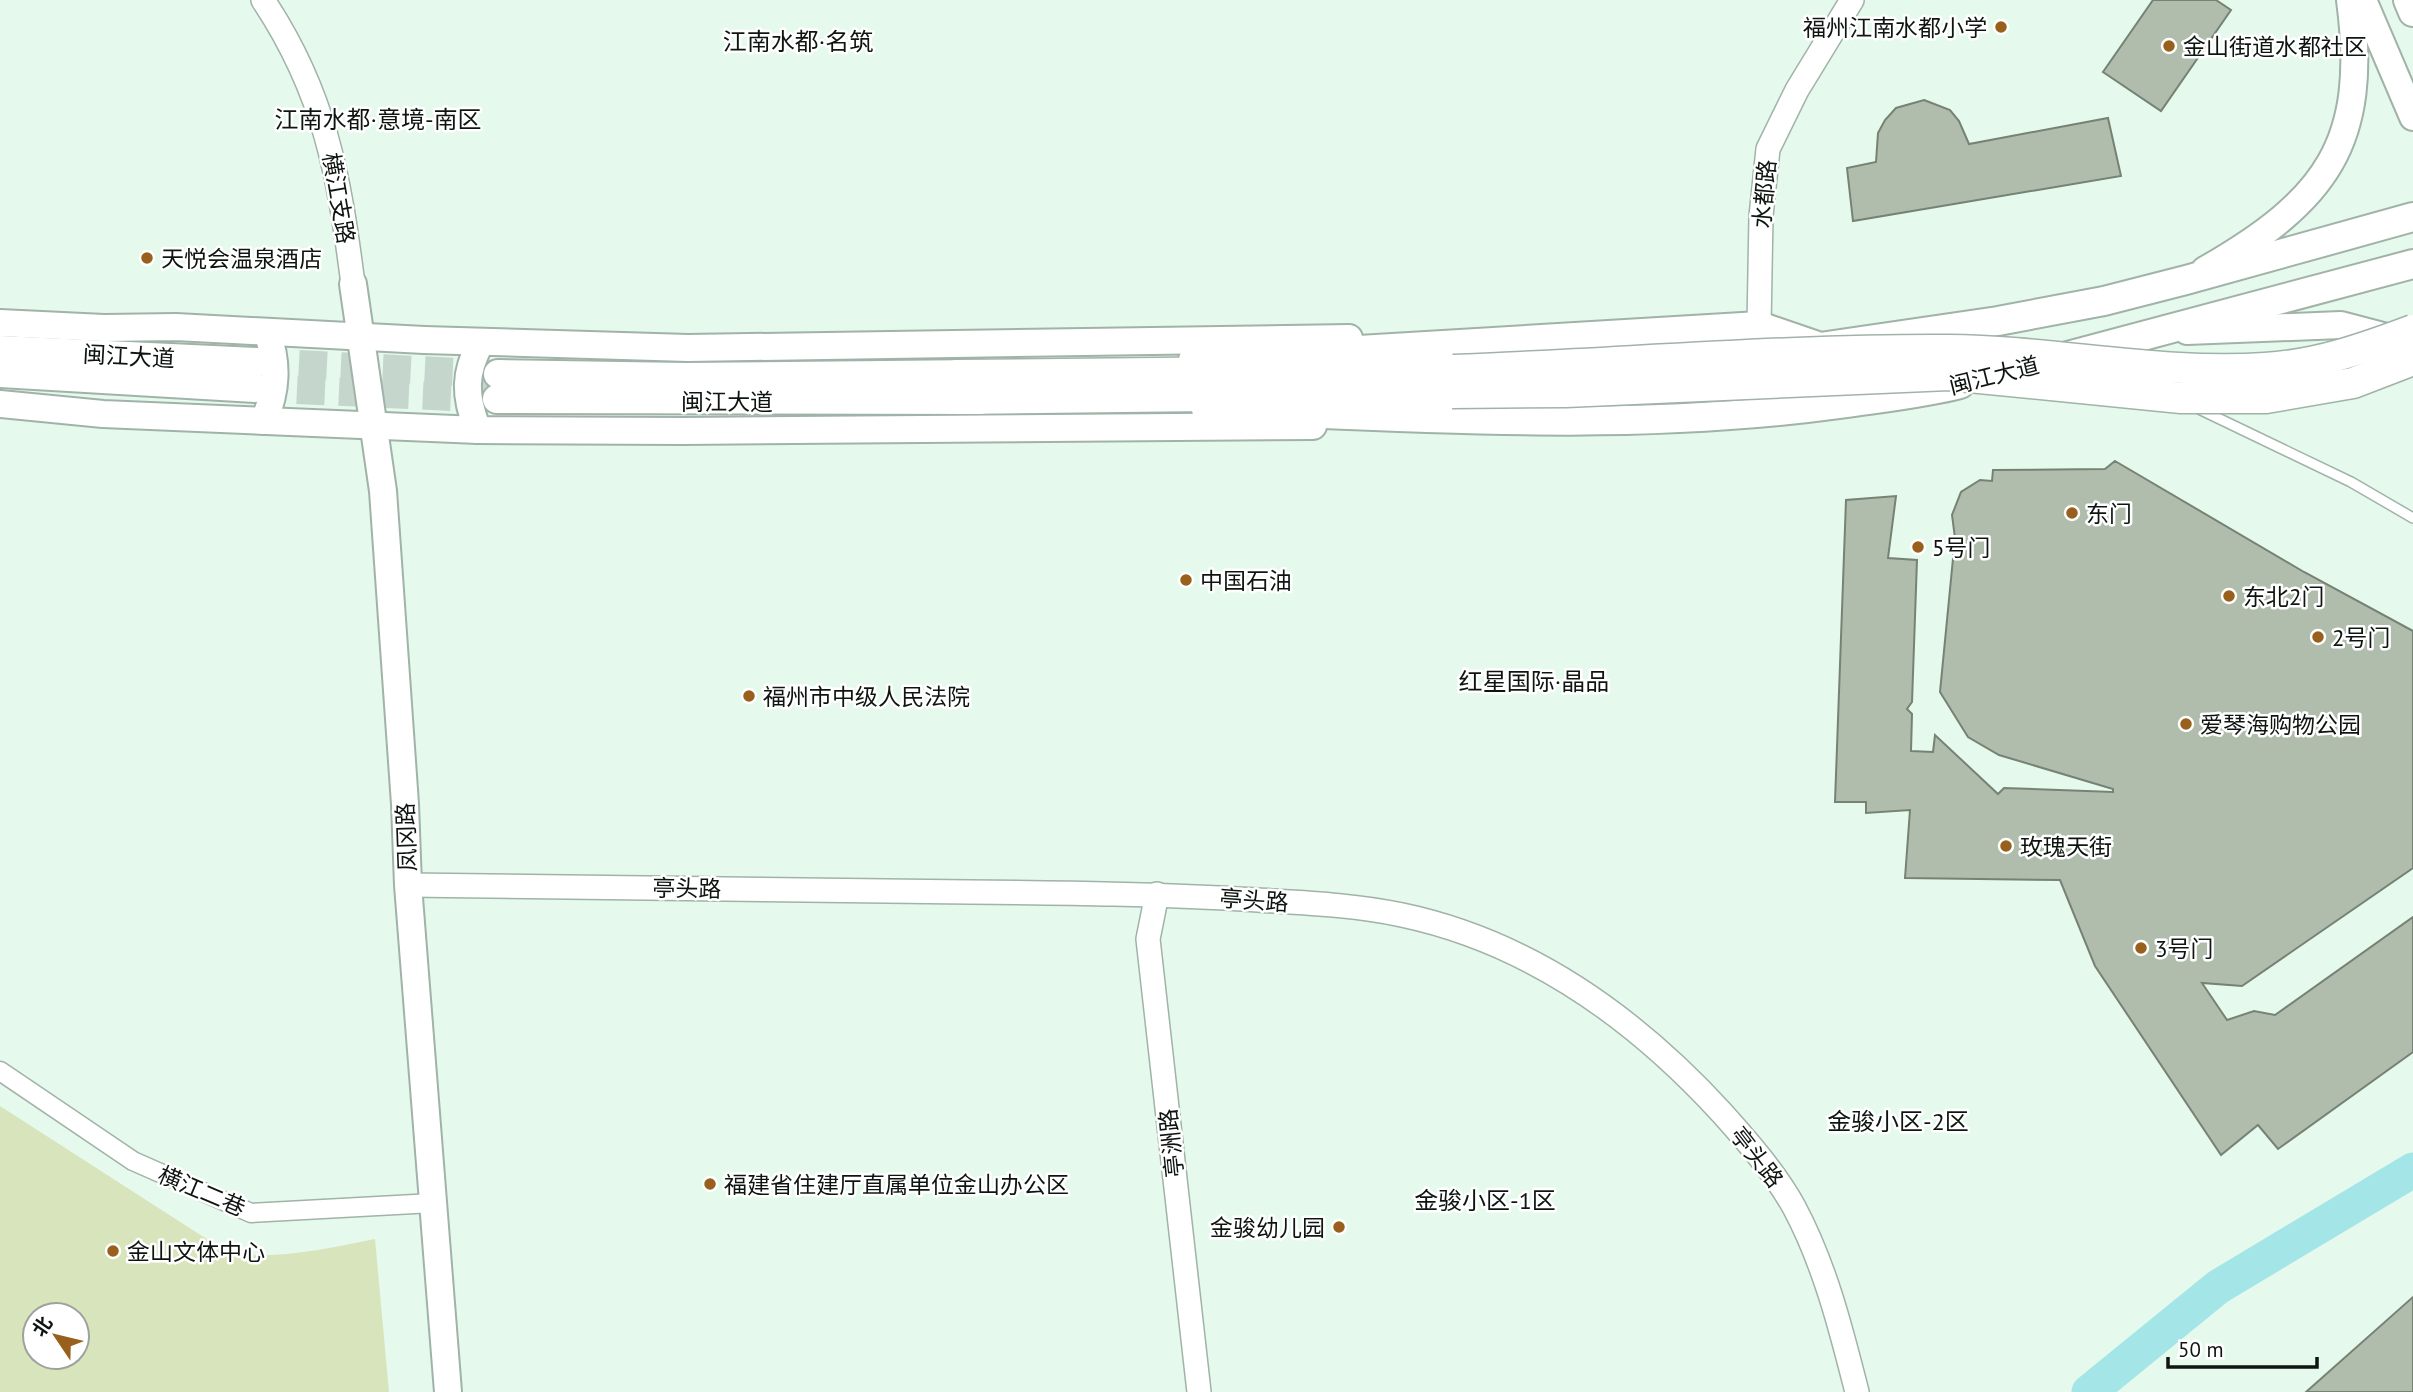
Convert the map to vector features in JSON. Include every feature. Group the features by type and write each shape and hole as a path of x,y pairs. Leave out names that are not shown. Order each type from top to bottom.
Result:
{"highway":[{"path":"957,387 1453,381 1837,351 1953,350 2184,368 2267,368 2346,355 2413,330"},
{"path":"1453,381 1566,392 1950,375 2181,398 2266,398 2353,383 2413,360"}],"main road":[{"path":"2186,281 2268,231 2300,203 2329,166 2345,134 2355,87 2356,47 2350,0"},
{"path":"2362,0 2413,117"},
{"path":"2408,0 2413,12"},
{"path":"0,323 688,348 1571,335 1759,326 1820,346 2051,311 2186,281 2413,217"},
{"name":"闽江大道","path":"498,386 685,401 957,387 1565,423 1790,411 1955,386 2413,264"},
{"name":"凤冈路","path":"353,284 386,523 408,885 448,1392"},
{"path":"2147,333 2341,325 2413,346"},
{"path":"264,421 274,398 276,356 267,332"},
{"path":"957,387 1571,335"},
{"path":"478,430 468,404 468,391 469,363 481,342"},
{"name":"闽江大道","path":"0,350 256,375 0,373"},
{"path":"0,404 103,414 478,430 697,431 1565,423"}],"street":[{"name":"横江支路","path":"263,0 308,79 328,139 344,207 353,284"},
{"name":"水都路","path":"1759,326 1761,216 1768,149 1797,90 1852,0"},
{"name":"亭头路","path":"408,885 1157,894 1347,906 1430,922 1503,947 1595,998 1618,1014 1688,1077 1736,1129 1784,1190 1822,1269 1857,1392"},
{"name":"亭洲路","path":"1157,894 1148,939 1199,1392"},
{"name":"横江二巷","path":"0,1071 134,1161 251,1213 433,1203"}],"lane":[{"path":"2076,354 2127,376"},
{"path":"2140,382 2351,482 2413,518"}],"green space":[{"name":"金山文体中心","path":"0,1106 230,1254 285,1254 375,1239 389,1392 0,1392"}],"building":[{"path":"2153,0 2216,0 2231,10 2161,111 2103,72"},
{"path":"1924,100 1950,110 1959,121 1969,144 2108,118 2121,176 1853,221 1847,168 1876,162 1878,133 1885,120 1896,108"},
{"name":"爱琴海购物公园","path":"2115,461 2304,572 2413,631 2413,868 2242,986 2202,983 2227,1020 2254,1011 2275,1015 2413,917 2413,1052 2278,1149 2258,1125 2221,1155 2095,966 2060,880 1905,878 1910,810 1866,813 1866,802 1835,802 1846,500 1896,496 1888,558 1917,560 1912,702 1907,709 1912,714 1911,751 1933,752 1935,735 1998,794 2004,788 2113,792 2113,789 1999,755 1968,737 1940,692 1955,538 1952,515 1961,492 1980,480 1992,481 1993,470 2105,469"},
{"path":"2413,1297 2413,1392 2306,1392"}],"waterway":[{"path":"2089,1392 2218,1287 2413,1170"}],"tunnel":[{"path":"257,362 498,374"},
{"path":"255,388 497,399"}],"place":[{"name":"福州江南水都小学","path":"2001,27"},
{"name":"金山街道水都社区","path":"2169,46"},
{"name":"天悦会温泉酒店","path":"147,258"},
{"name":"东门","path":"2072,513"},
{"name":"5号门","path":"1918,547"},
{"name":"中国石油","path":"1186,580"},
{"name":"东北2门","path":"2229,596"},
{"name":"2号门","path":"2318,637"},
{"name":"福州市中级人民法院","path":"749,696"},
{"name":"爱琴海购物公园","path":"2186,724"},
{"name":"玫瑰天街","path":"2006,846"},
{"name":"3号门","path":"2141,948"},
{"name":"福建省住建厅直属单位金山办公区","path":"710,1184"},
{"name":"金骏幼儿园","path":"1339,1227"},
{"name":"金山文体中心","path":"113,1251"}],"district":[{"name":"江南水都·名筑","path":"798,41"},
{"name":"江南水都·意境-南区","path":"378,119"},
{"name":"红星国际·晶品","path":"1534,681"},
{"name":"金骏小区-2区","path":"1898,1121"},
{"name":"金骏小区-1区","path":"1485,1200"}]}
